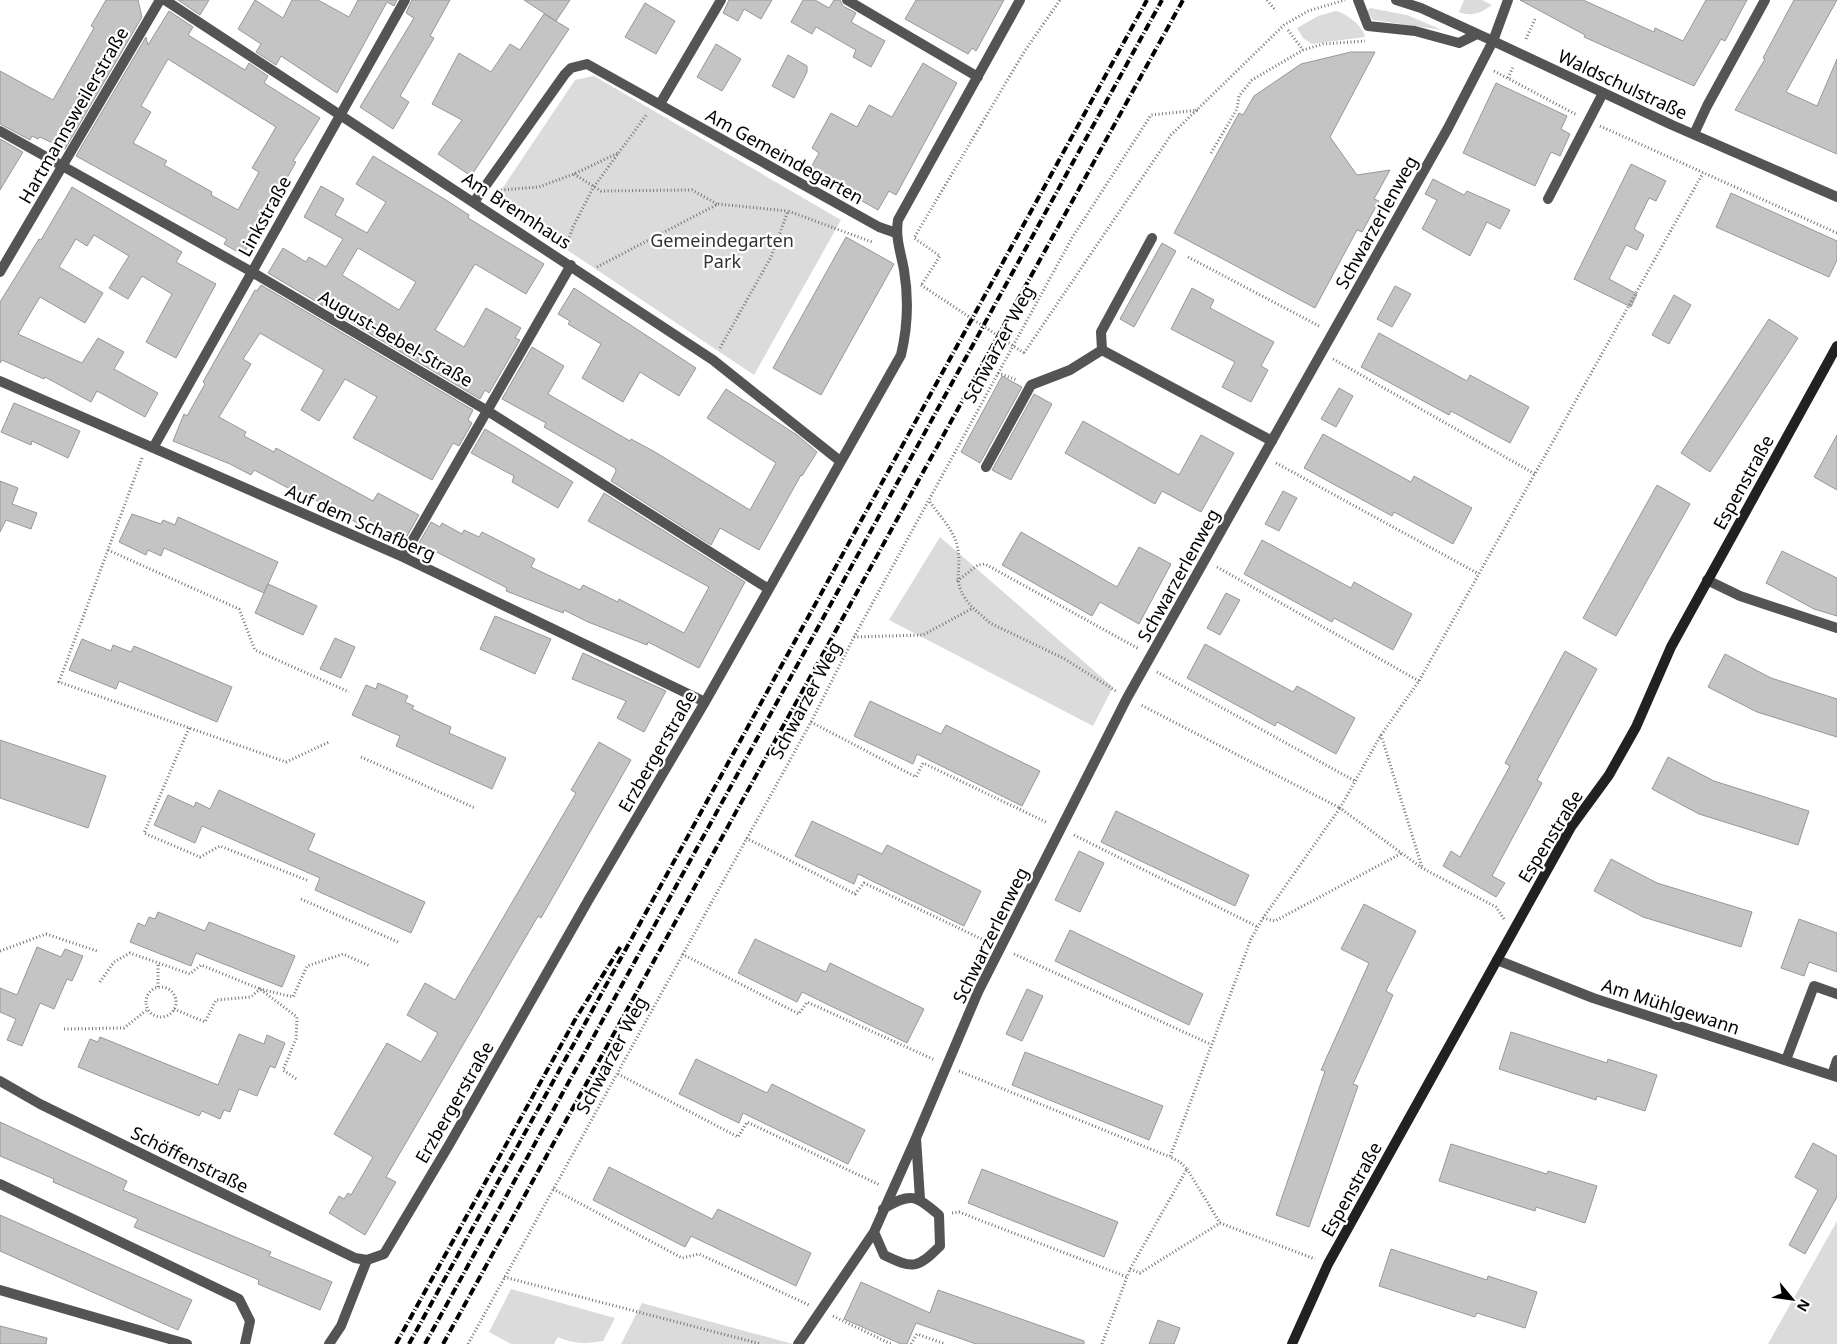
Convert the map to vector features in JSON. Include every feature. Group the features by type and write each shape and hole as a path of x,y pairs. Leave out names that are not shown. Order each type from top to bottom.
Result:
{"street":[{"name":"Hartmannsweilerstraße","path":"0,272 160,0"},
{"name":"Am Brennhaus","path":"166,0 713,360 840,461"},
{"name":"Linkstraße","path":"150,447 252,272 405,0"},
{"path":"660,104 720,0"},
{"path":"847,0 978,77"},
{"path":"896,233 902,209 1020,0"},
{"path":"1358,0 1368,26 1415,31 1459,43 1477,34"},
{"name":"Waldschulstraße","path":"1396,0 1421,8 1603,93 1837,197"},
{"name":"Schwarzerlenweg","path":"798,1344 874,1232 978,992 1127,698 1448,128 1493,41 1508,0"},
{"path":"1694,134 1707,106 1765,0"},
{"name":"Am Gemeindegarten","path":"474,202 571,68 586,64 595,67 879,227 896,233"},
{"path":"1548,199 1603,93"},
{"name":"August-Bebel-Straße","path":"0,131 252,272 486,410 767,588"},
{"name":"Erzbergerstraße","path":"367,1260 384,1254 391,1245 705,702 767,588 901,356 907,331 908,301 896,233"},
{"path":"1102,350 1101,332 1152,238"},
{"path":"403,557 571,265"},
{"name":"Espenstraße","path":"1292,1344 1328,1264 1571,827 1609,775 1636,727 1671,647 1837,346"},
{"path":"986,467 1031,385 1070,370 1102,350"},
{"path":"1102,350 1272,441"},
{"name":"Auf dem Schafberg","path":"0,382 403,557 705,702"},
{"path":"1707,580 1740,596 1837,628"},
{"name":"Am Mühlgewann","path":"1497,960 1593,998 1834,1076"},
{"path":"1786,1060 1814,986 1837,994"},
{"path":"1834,1076 1837,1060"},
{"name":"Schöffenstraße","path":"0,1081 40,1104 355,1258 367,1260"},
{"name":"Schwarzerlenweg","path":"916,1138 920,1199"},
{"path":"0,1184 239,1298 250,1320 245,1344"},
{"path":"874,1232 884,1255 906,1266 924,1262 940,1246 939,1215 920,1199 902,1198 883,1209"},
{"path":"329,1344 341,1326 367,1260"},
{"path":"0,1290 187,1344"}],"path":[{"path":"1060,0 1024,52 914,238 940,256 921,285 1024,353 1171,135 1284,25 1308,11 1346,0"},
{"path":"1268,0 1276,11"},
{"path":"1526,39 1535,19"},
{"path":"1288,30 1303,50"},
{"path":"1211,153 1237,109 1239,96 1252,80 1303,50 1323,44 1369,40"},
{"path":"1508,78 1515,64"},
{"path":"1493,71 1588,121 1837,233"},
{"path":"562,259 573,227 593,188 646,114 660,104"},
{"name":"Schwarzer Weg","path":"468,1344 811,722 854,637 930,502 1072,238 1151,115 1198,110"},
{"path":"480,192 539,187 574,174 618,152"},
{"path":"1170,1158 1210,1044 1251,939 1263,918 1340,808 1381,735 1419,681 1703,172"},
{"path":"574,174 593,188 601,191 692,190 718,204 788,211 880,245 896,233"},
{"path":"584,274 718,204"},
{"path":"713,360 771,256 788,211"},
{"path":"1188,257 1332,333"},
{"path":"1322,352 1535,474"},
{"path":"998,373 1031,385"},
{"path":"150,447 108,550 59,682 286,762 329,742"},
{"path":"1264,456 1479,574"},
{"path":"930,502 953,534 958,546 957,581 963,597 990,623 1063,658 1127,698 1340,808 1422,868 1496,908 1513,932"},
{"path":"108,550 239,609 255,650 349,692"},
{"path":"1205,560 1419,681"},
{"path":"957,581 978,565 985,564 1151,655"},
{"path":"854,637 923,635 973,608"},
{"path":"1146,666 1355,781"},
{"path":"811,722 916,777 923,764 1061,829 1258,927"},
{"path":"189,728 144,833 200,857 220,846 308,881"},
{"path":"1381,735 1422,868"},
{"path":"361,757 475,808"},
{"path":"746,838 855,894 864,883 1000,948 1210,1044"},
{"path":"1263,918 1275,921 1402,853"},
{"path":"301,899 398,942"},
{"path":"0,951 46,934 97,952"},
{"path":"100,982 114,962 130,953 190,974 201,965 260,989 294,997 307,966 343,954 370,966"},
{"path":"682,954 799,1014 807,1002 947,1066 1180,1162 1187,1169 1220,1223 1328,1264"},
{"path":"158,963 158,987"},
{"path":"158,987 166,988 174,993 176,1001 174,1009 166,1016 154,1015 148,1009 146,1002 148,994 158,987"},
{"path":"174,1009 205,1022 216,1000 251,997 260,989"},
{"path":"260,989 297,1017 296,1038 283,1070 298,1080"},
{"path":"64,1029 124,1028 148,1009"},
{"path":"618,1074 738,1137 747,1122 892,1190"},
{"path":"1102,1344 1130,1269 1187,1169"},
{"path":"554,1189 682,1258 699,1254 891,1344"},
{"path":"939,1215 959,1212 1127,1277"},
{"path":"1130,1269 1140,1273 1220,1223"},
{"path":"504,1277 761,1344"},
{"path":"912,1344 916,1334 945,1344"}],"green space":[{"path":"1464,0 1482,0 1492,5 1476,13 1468,14 1459,12"},
{"path":"1370,8 1407,15 1442,30 1373,20 1367,11"},
{"path":"1336,11 1354,21 1365,37 1312,44 1303,38 1297,28 1318,16"},
{"name":"Gemeindegarten Park","path":"594,76 841,220 754,375 494,201 575,80"},
{"path":"940,537 1113,687 1093,726 889,620"},
{"path":"1837,1221 1837,1344 1768,1344"},
{"path":"511,1289 615,1318 603,1341 580,1343 558,1337 554,1344 511,1344 489,1332"},
{"path":"642,1303 793,1344 621,1344"}],"building":[{"path":"106,0 138,0 142,17 65,149 40,137 38,139 32,136 30,140 0,124 0,71 53,100 94,28 91,26"},
{"path":"178,0 209,0 200,15"},
{"path":"255,0 283,18 292,0 318,0 349,17 358,0 397,0 394,6 387,2 337,93 281,56 276,65 256,52 261,44 238,29"},
{"path":"412,0 450,0 430,36 434,38 400,96 409,102 393,129 360,107 414,18 406,13"},
{"path":"524,0 570,0 556,21"},
{"path":"729,0 772,0 761,19 744,9 738,21 723,13"},
{"path":"803,0 815,0 829,8 834,0 840,0 843,6 856,13 851,22 885,41 871,67 853,57 856,50 816,27 812,34 791,22"},
{"path":"916,0 1004,0 976,51 972,48 968,54 905,19"},
{"path":"1520,0 1583,0 1654,32 1655,28 1683,41 1706,0 1747,0 1725,41 1721,39 1694,86 1584,37 1585,35"},
{"path":"1794,0 1837,0 1786,92 1817,106 1837,59 1837,154 1735,110 1765,59 1763,58"},
{"path":"645,3 675,21 656,54 625,37"},
{"path":"169,11 193,27 188,35 245,70 249,63 268,76 264,83 320,118 293,161 296,162 243,255 224,244 227,239 76,156 146,37 148,45","holes":["168,59 276,127 252,168 259,172 238,210 211,195 212,192 164,165 167,161 133,143 151,112 141,106"]},
{"path":"544,14 569,29 471,176 438,154 462,120 432,104 459,53 491,72 510,44 520,50"},
{"path":"716,44 741,59 722,91 697,77"},
{"path":"1351,52 1375,52 1330,137 1357,175 1390,170 1374,199 1379,201 1362,232 1357,230 1315,308 1174,233 1239,113 1243,115 1254,96 1301,64"},
{"path":"788,55 807,66 807,72 794,98 772,86"},
{"path":"923,63 957,83 896,195 889,191 878,210 809,171 819,153 812,148 831,113 857,127 869,105 892,117"},
{"path":"1496,83 1567,116 1561,129 1570,134 1560,156 1551,152 1535,186 1463,153"},
{"path":"0,139 23,152 0,190"},
{"path":"373,156 446,200 469,215 468,218 544,264 526,294 475,264 435,330 464,347 486,308 521,328 515,338 520,340 489,393 485,390 480,399 268,273 283,248 306,262 309,257 326,267 343,239 304,217 321,186 344,199 335,215 367,233 386,202 356,184","holes":["358,248 416,282 399,310 342,275"]},
{"path":"1631,164 1666,181 1656,201 1649,198 1634,229 1644,235 1637,250 1626,245 1609,279 1637,294 1631,307 1574,279"},
{"path":"1433,179 1464,195 1467,191 1510,210 1500,229 1487,222 1470,256 1422,229 1437,200 1425,194"},
{"path":"72,187 182,252 176,262 216,284 176,358 146,342 172,294 142,276 128,299 109,288 129,256 94,235 87,246 76,239 59,267 103,293 85,323 40,297 18,334 82,363 98,338 124,352 114,369 158,393 145,417 97,391 91,402 45,377 44,379 2,360 0,363 0,302 39,239 41,240"},
{"path":"1731,193 1837,241 1837,260 1829,277 1716,227"},
{"path":"846,237 894,264 821,395 773,368"},
{"path":"1162,243 1176,251 1134,327 1120,319"},
{"path":"261,285 473,410 468,420 472,423 459,446 453,443 432,480 353,438 377,397 345,379 319,421 301,410 324,370 260,333 243,359 251,364 219,417 246,432 244,436 274,452 276,448 373,501 378,493 419,515 407,536 404,535 401,540 364,520 361,525 310,497 309,499 254,470 251,475 230,464 173,441 184,414 187,416 205,384 203,382 238,320 255,290 257,291"},
{"path":"1395,286 1411,294 1392,327 1377,319"},
{"path":"574,288 696,368 679,396 640,372 623,402 582,378 601,344 568,324 570,321 558,314"},
{"path":"1192,288 1214,300 1210,308 1274,342 1261,366 1268,370 1251,402 1222,387 1235,362 1171,329"},
{"path":"1674,295 1691,305 1669,344 1652,335"},
{"path":"1769,319 1798,338 1710,472 1681,453"},
{"path":"1379,333 1467,381 1470,375 1529,407 1510,443 1451,411 1449,415 1361,367"},
{"path":"532,347 564,366 548,394 630,441 631,439 655,452 750,510 776,463 707,418 726,389 797,435 817,452 801,475 759,550 720,528 711,545 611,481 616,471 615,468 544,427 546,423 502,399"},
{"path":"1002,376 1022,387 980,463 961,452"},
{"path":"1339,388 1353,396 1336,427 1321,419"},
{"path":"1034,394 1052,404 1011,480 992,470"},
{"path":"14,403 80,431 68,458 32,441 31,445 1,432"},
{"path":"1083,421 1179,475 1201,435 1234,453 1201,512 1162,491 1155,504 1065,453"},
{"path":"485,429 573,482 558,508 512,482 514,476 471,453"},
{"path":"1323,434 1411,482 1414,476 1472,508 1453,544 1394,512 1392,516 1304,468"},
{"path":"1837,435 1837,490 1814,477"},
{"path":"0,481 18,488 12,504 37,513 31,529 6,520 0,532"},
{"path":"1657,485 1690,504 1616,636 1583,618"},
{"path":"1283,491 1297,498 1279,531 1265,524"},
{"path":"604,493 745,582 699,668 648,642 647,645 588,622 564,610 563,613 506,591 507,588 419,543 431,522 440,527 442,523 462,534 464,530 479,537 482,532 535,559 531,567 580,590 583,585 618,602 619,599 684,633 709,587 588,521"},
{"path":"132,514 161,524 163,520 175,525 178,517 278,562 264,593 164,548 161,556 148,550 146,555 119,542"},
{"path":"1021,532 1117,587 1139,547 1171,564 1139,624 1100,602 1092,616 1002,565"},
{"path":"1262,540 1351,588 1354,582 1412,614 1393,650 1334,618 1332,622 1244,574"},
{"path":"1782,551 1837,578 1837,616 1814,609 1766,583"},
{"path":"268,584 317,606 303,635 255,613"},
{"path":"1226,593 1240,600 1220,635 1207,628"},
{"path":"495,616 551,639 535,674 480,649"},
{"path":"335,638 355,647 341,678 320,669"},
{"path":"82,639 111,651 113,645 131,652 134,646 232,687 217,722 119,681 116,689 69,670"},
{"path":"1205,644 1293,692 1297,686 1355,718 1336,754 1277,722 1275,726 1187,678"},
{"path":"1565,651 1597,669 1537,780 1542,783 1492,876 1505,883 1496,897 1443,866 1451,851 1460,857 1510,766 1505,763"},
{"path":"583,653 666,691 644,732 617,718 626,701 572,679"},
{"path":"1725,654 1771,678 1837,699 1837,737 1757,712 1708,687"},
{"path":"378,683 408,696 405,702 414,706 412,709 451,727 449,733 506,758 492,789 396,746 400,736 352,715 366,685 376,689"},
{"path":"870,701 941,734 946,725 1040,771 1022,806 917,754 913,764 854,736"},
{"path":"0,740 106,776 88,828 0,798"},
{"path":"599,742 631,760 541,918 538,916 386,1177 396,1182 365,1235 329,1213 339,1196 344,1199 348,1193 351,1195 373,1157 334,1134 387,1043 421,1062 438,1033 407,1015 425,983 455,1000 576,793 571,790"},
{"path":"1668,757 1714,781 1809,811 1798,845 1699,814 1652,789"},
{"path":"219,790 315,834 308,850 425,902 411,933 315,890 320,878 202,826 195,843 154,825 168,795 194,807 196,802 210,809"},
{"path":"1116,811 1249,875 1235,906 1101,842"},
{"path":"812,821 882,854 887,845 981,891 964,926 858,874 854,884 795,856"},
{"path":"1079,851 1104,863 1080,912 1055,900"},
{"path":"1611,859 1657,883 1752,912 1741,947 1643,917 1594,891"},
{"path":"1364,904 1416,931 1386,991 1393,995 1353,1084 1358,1086 1309,1227 1276,1215 1325,1071 1321,1070 1369,963 1341,949"},
{"path":"158,912 205,931 209,922 295,956 282,987 196,953 191,966 130,942 138,923 145,926 149,917 155,919"},
{"path":"1799,919 1837,933 1837,972 1809,962 1804,976 1781,968"},
{"path":"1070,930 1203,994 1189,1025 1055,961"},
{"path":"755,939 826,972 830,963 924,1009 907,1043 802,992 797,1002 738,973"},
{"path":"37,947 61,957 65,949 83,956 72,981 67,979 54,1009 40,1003 22,1046 7,1040 16,1019 0,1012 0,988 17,995"},
{"path":"1027,989 1043,996 1022,1041 1006,1034"},
{"path":"1511,1032 1607,1063 1608,1059 1657,1075 1645,1111 1597,1096 1596,1100 1499,1069"},
{"path":"239,1034 264,1044 267,1035 285,1043 275,1068 270,1066 257,1096 239,1089 230,1112 224,1110 220,1119 202,1111 199,1116 78,1067 90,1039 98,1042 100,1037 218,1085"},
{"path":"1025,1052 1163,1106 1149,1140 1012,1085"},
{"path":"696,1059 767,1093 772,1084 865,1130 848,1164 743,1113 739,1123 679,1094"},
{"path":"0,1122 127,1181 123,1190 271,1252 269,1256 332,1282 320,1310 258,1284 259,1280 134,1227 138,1219 53,1182 54,1179 0,1156"},
{"path":"1813,1143 1837,1156 1837,1197 1805,1254 1789,1245 1818,1190 1795,1177"},
{"path":"1451,1144 1547,1174 1548,1171 1597,1186 1585,1223 1536,1207 1535,1211 1439,1181"},
{"path":"609,1167 712,1219 718,1209 811,1253 796,1286 691,1236 685,1247 593,1200"},
{"path":"982,1169 1118,1222 1104,1257 968,1203"},
{"path":"0,1215 192,1300 178,1330 0,1251"},
{"path":"1391,1249 1487,1280 1488,1276 1537,1292 1525,1328 1477,1313 1475,1317 1379,1286"},
{"path":"861,1282 930,1313 938,1290 1084,1341 1084,1344 976,1344 916,1323 907,1344 901,1344 844,1319"},
{"path":"1158,1320 1180,1328 1174,1344 1149,1344"},
{"path":"0,1326 47,1338 46,1344 0,1344"}],"railway":[{"path":"409,1344 1147,0"},
{"path":"425,1344 1162,0"},
{"path":"443,1344 1183,0"},
{"path":"396,1344 576,1018 621,946"}]}
